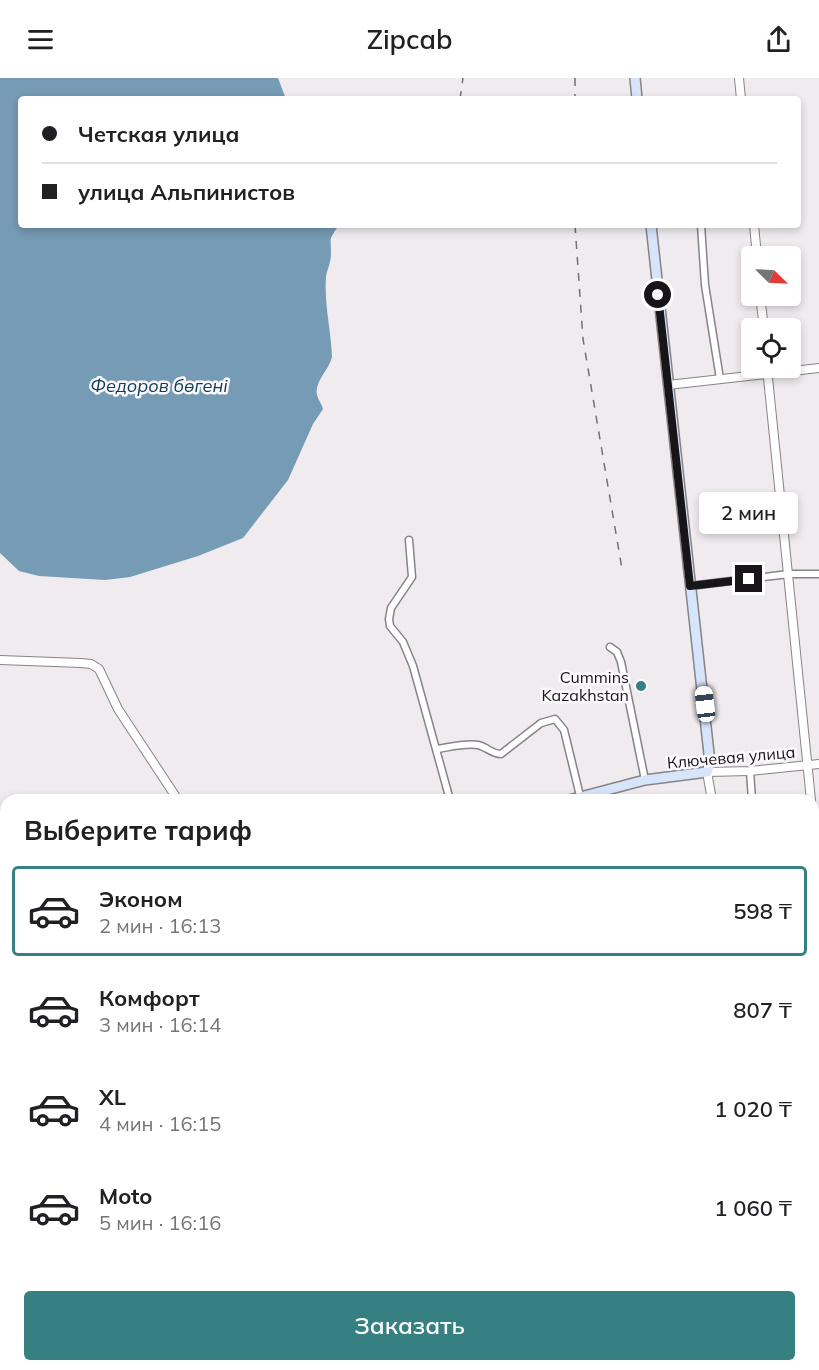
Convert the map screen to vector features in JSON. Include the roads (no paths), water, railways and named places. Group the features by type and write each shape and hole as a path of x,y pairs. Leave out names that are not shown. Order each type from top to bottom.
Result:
{"main road":[{"path":"635,78 637,96"},
{"path":"651,228 690,586 711,751 707,772"},
{"name":"Ключевая улица","path":"595,794 645,780 707,772"}],"street":[{"path":"739,78 741,96"},
{"path":"701,228 705,285 720,379"},
{"path":"754,228 756,246"},
{"path":"801,369 819,368"},
{"path":"668,385 741,376"},
{"path":"769,378 810,794"},
{"path":"409,540 412,577 391,608 390,627 403,642 413,666 448,794"},
{"path":"690,586 789,574 819,574"},
{"name":"Ключевая улица","path":"610,647 617,652 621,662 645,780"},
{"path":"0,660 81,663 91,664 99,669 145,752 174,794"},
{"path":"437,749 470,744 481,745 496,754 501,753 541,723 555,719 564,730 580,794"},
{"name":"Ключевая улица","path":"707,772 750,771 819,764"},
{"path":"750,771 752,794"},
{"path":"707,772 711,794"}],"water":[{"name":"Федоров бөгені","path":"0,78 278,78 285,96 18,96 18,228 337,228 331,239 331,257 326,277 332,357 317,390 323,409 313,424 288,480 243,538 198,556 130,577 105,580 39,576 19,571 0,553"}],"railway":[{"path":"460,96 463,78"},
{"path":"575,78 575,96"},
{"path":"575,228 583,339 622,569"}],"place":[{"name":"Cummins Kazakhstan","path":"641,686"}]}
